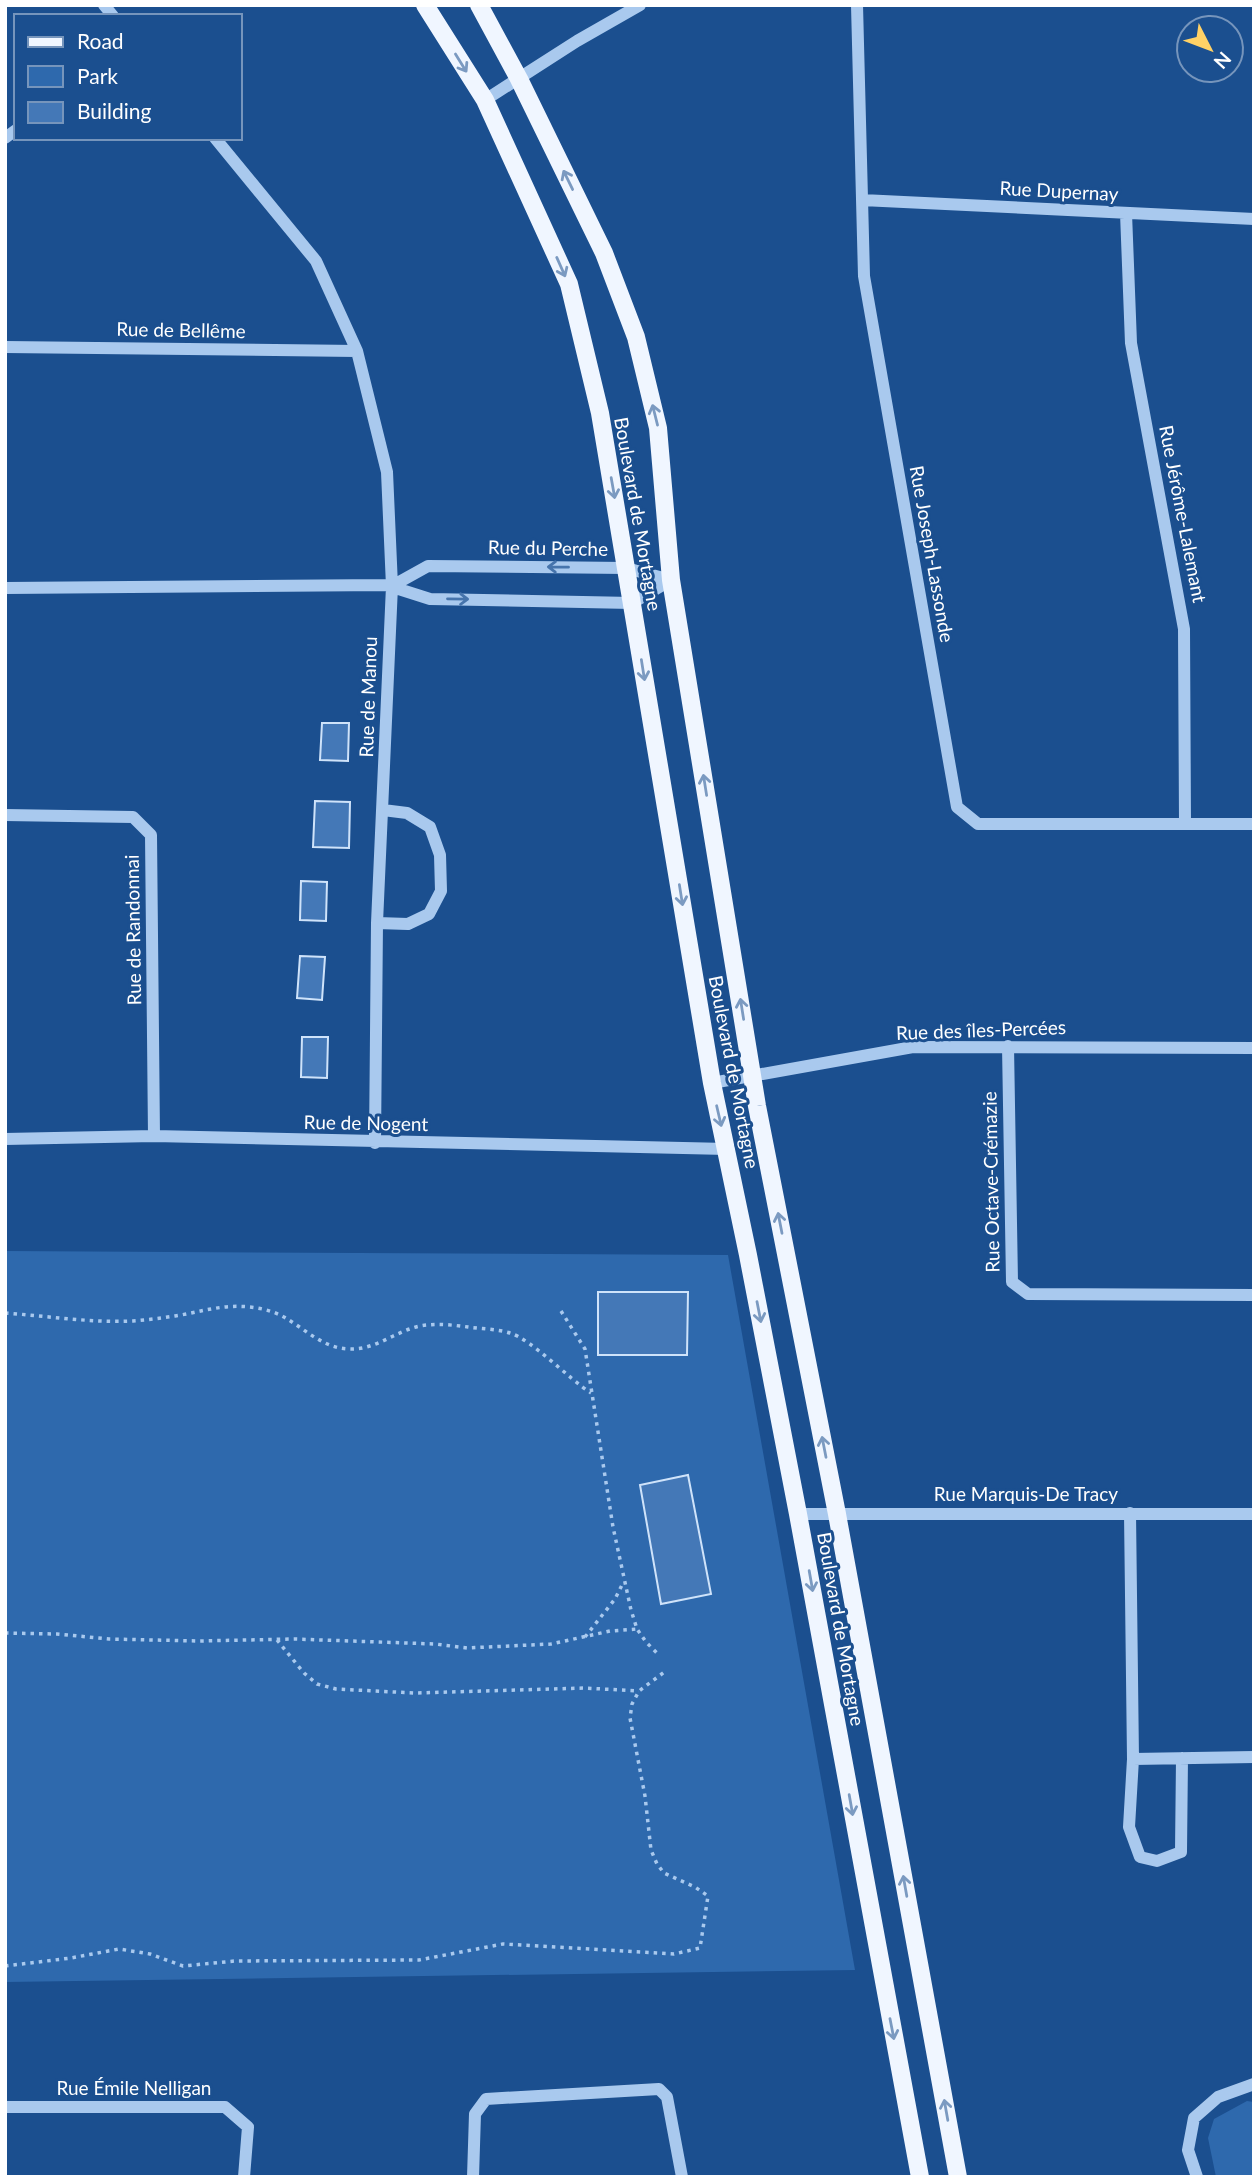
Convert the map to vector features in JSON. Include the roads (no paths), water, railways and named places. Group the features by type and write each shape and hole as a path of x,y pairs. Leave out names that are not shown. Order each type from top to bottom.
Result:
{"main road":[{"name":"Boulevard de Mortagne","path":"425,5 485,100 569,284 600,413 712,1083 798,1514 919,2177"},
{"name":"Boulevard de Mortagne","path":"480,5 604,253 636,337 658,428 671,580 753,1077 838,1514 958,2177"}],"street":[{"path":"485,100 577,41 640,5"},
{"name":"Rue Joseph-Lassonde","path":"858,5 864,276 957,807 978,824 1254,824"},
{"name":"Rue de Manou","path":"217,140 316,261 357,351 387,472 392,586 377,923 375,1143"},
{"name":"Rue Dupernay","path":"862,200 1254,219"},
{"name":"Rue Jérôme-Lalemant","path":"1126,213 1131,343 1184,629 1185,823"},
{"name":"Rue de Bellême","path":"5,347 357,351"},
{"name":"Rue du Perche","path":"392,586 428,566 626,568 671,580"},
{"path":"632,603 671,580"},
{"name":"Rue du Perche","path":"5,589 392,586 430,599 632,603"},
{"path":"377,923 408,923 429,914 441,891 440,855 430,827 407,813 383,810"},
{"name":"Rue de Randonnai","path":"5,815 134,817 151,835 155,1136"},
{"name":"Rue Octave-Crémazie","path":"1008,1046 1012,1282 1028,1294 1254,1295"},
{"name":"Rue des îles-Percées","path":"712,1083 913,1047 1254,1048"},
{"name":"Rue de Nogent","path":"5,1139 155,1136 727,1149"},
{"path":"1130,1513 1133,1759 1129,1827 1140,1857 1157,1861 1181,1852 1182,1758"},
{"name":"Rue Marquis-De Tracy","path":"798,1514 1254,1514"},
{"path":"1133,1759 1254,1757"},
{"path":"1197,2177 1188,2150 1194,2118 1218,2097 1254,2084"},
{"path":"473,2177 475,2114 486,2099 659,2089 667,2097 682,2177"},
{"name":"Rue Émile Nelligan","path":"5,2107 225,2107 248,2127 244,2177"}]}
